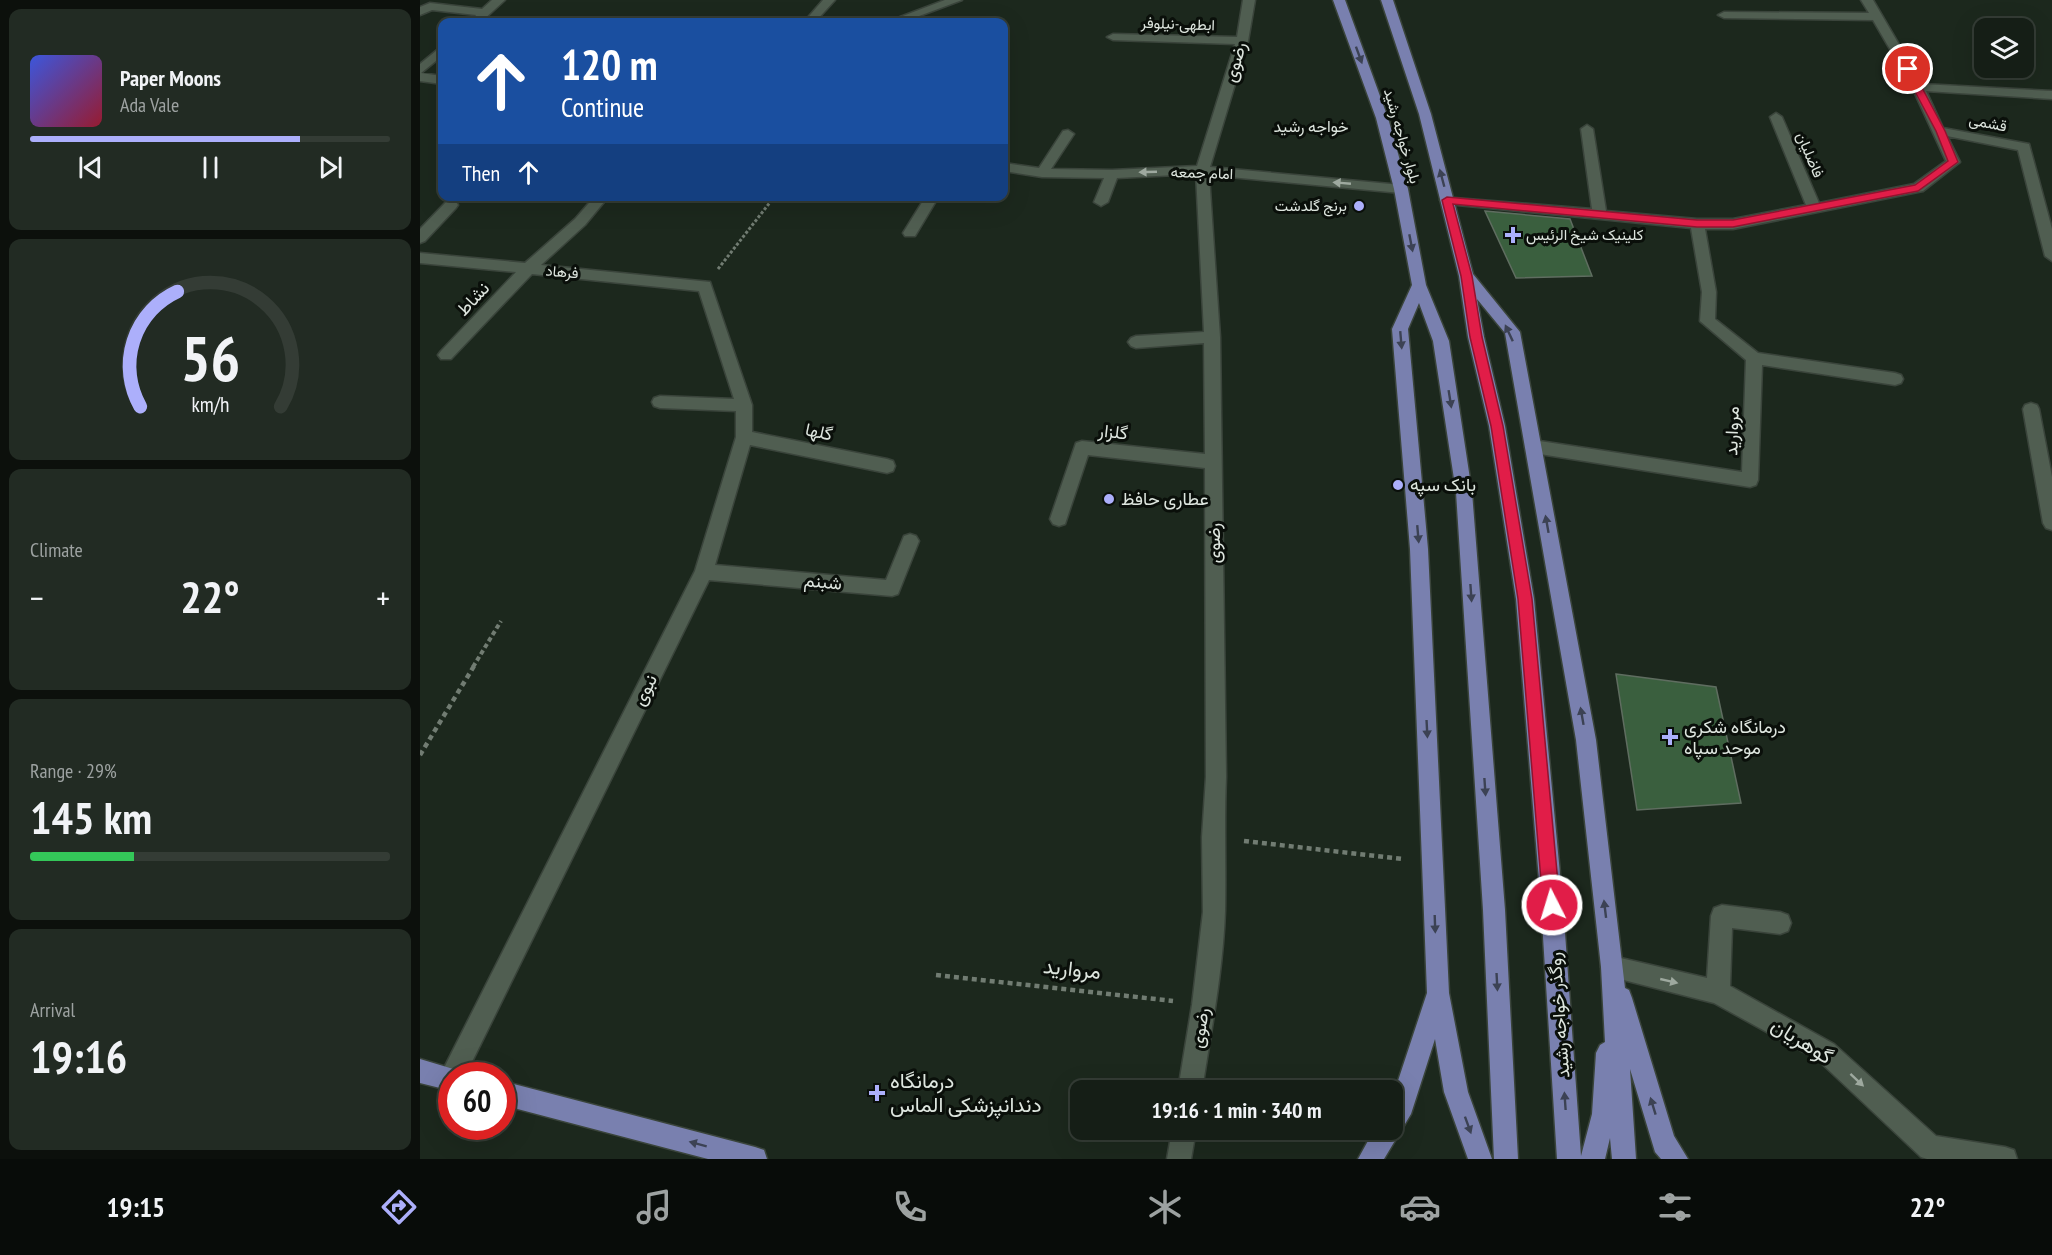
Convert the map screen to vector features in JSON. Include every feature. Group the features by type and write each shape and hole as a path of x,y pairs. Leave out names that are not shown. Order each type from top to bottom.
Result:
{"main road":[{"name":"بلوار خواجه رشید","path":"1339,0 1382,118 1401,189 1419,285 1441,341 1464,492 1494,910 1506,1159"},
{"name":"بلوار خواجه رشید","path":"1387,0 1425,114 1466,276"},
{"path":"1466,276 1512,332 1586,740 1612,967 1624,1159"},
{"name":"روگذر خواجه رشید","path":"1466,276 1476,337 1497,426 1525,599 1550,882 1569,1159"},
{"path":"1419,285 1400,329 1419,549 1438,993 1456,1092 1480,1159"},
{"path":"1593,1159 1604,1114 1612,967"},
{"path":"1612,967 1664,1143 1676,1159"},
{"path":"1403,1102 1438,993"},
{"path":"420,1071 438,1075"},
{"path":"516,1097 755,1159"},
{"path":"1370,1159 1382,1140"}],"street":[{"path":"478,18 499,0"},
{"path":"813,18 829,0"},
{"path":"904,18 956,0"},
{"name":"رضوی","path":"1192,1080 1204,1005 1214,912 1213,837 1216,777 1212,337 1202,170 1242,41 1249,0"},
{"path":"1447,200 1697,224 1733,224 1918,188 1953,162 1941,131 1918,87 1867,0"},
{"path":"420,12 430,6 484,13"},
{"path":"1724,15 1877,17"},
{"name":"ابطهی-نیلوفر","path":"1113,37 1242,41"},
{"path":"420,70 438,54"},
{"path":"420,77 438,79"},
{"path":"1918,87 2052,95"},
{"name":"فاضلیان","path":"1776,117 1814,207"},
{"path":"1587,129 1599,213"},
{"name":"قشمی","path":"1941,131 2024,147 2048,226 2052,256"},
{"path":"1042,173 1068,134"},
{"name":"امام جمعه","path":"1008,168 1042,173 1112,174 1202,170 1401,189"},
{"path":"1101,202 1112,174"},
{"name":"نشاط","path":"446,355 528,269 580,222 599,201"},
{"path":"910,233 930,201"},
{"path":"420,238 451,205"},
{"path":"1697,224 1709,292 1707,321 1754,358 1895,380"},
{"name":"فرهاد","path":"420,258 705,286"},
{"name":"نبوی","path":"460,1062 705,572 744,437 744,405 705,286"},
{"path":"1136,342 1212,337"},
{"name":"مروارید","path":"1533,447 1750,480 1754,358"},
{"path":"660,402 744,405"},
{"path":"2031,409 2052,523"},
{"name":"گلها","path":"744,437 887,466"},
{"name":"گلزار","path":"1059,519 1082,448 1213,462"},
{"name":"شبنم","path":"705,572 892,588 910,541"},
{"path":"1718,992 1722,916 1780,923"},
{"name":"گوهریان","path":"1612,967 1718,992 1826,1052 1930,1148 2005,1159"},
{"path":"1179,1159 1182,1140"}],"path":[{"path":"705,286 771,201"},
{"path":"420,755 501,621"},
{"path":"1213,837 1433,862"},
{"name":"مروارید","path":"936,975 1204,1005"}],"building":[{"path":"1485,211 1570,219 1592,276 1516,278"},
{"path":"1616,674 1716,687 1741,803 1637,810"}],"place":[{"name":"برنج گلدشت","path":"1359,206"},
{"name":"کلینیک شیخ الرئیس","path":"1513,235"},
{"name":"بانک سپه","path":"1398,485"},
{"name":"عطاری حافظ","path":"1109,499"},
{"name":"درمانگاه شکری موحد سپاه","path":"1670,737"},
{"name":"درمانگاه دندانپزشکی الماس","path":"877,1093"}],"district":[{"name":"خواجه رشید","path":"1311,126"}],"route":[{"path":"1552,905 1525,599 1497,426 1476,337 1466,276 1447,200 1697,224 1733,224 1855,198 1918,188 1953,162 1941,131 1908,69"}]}
